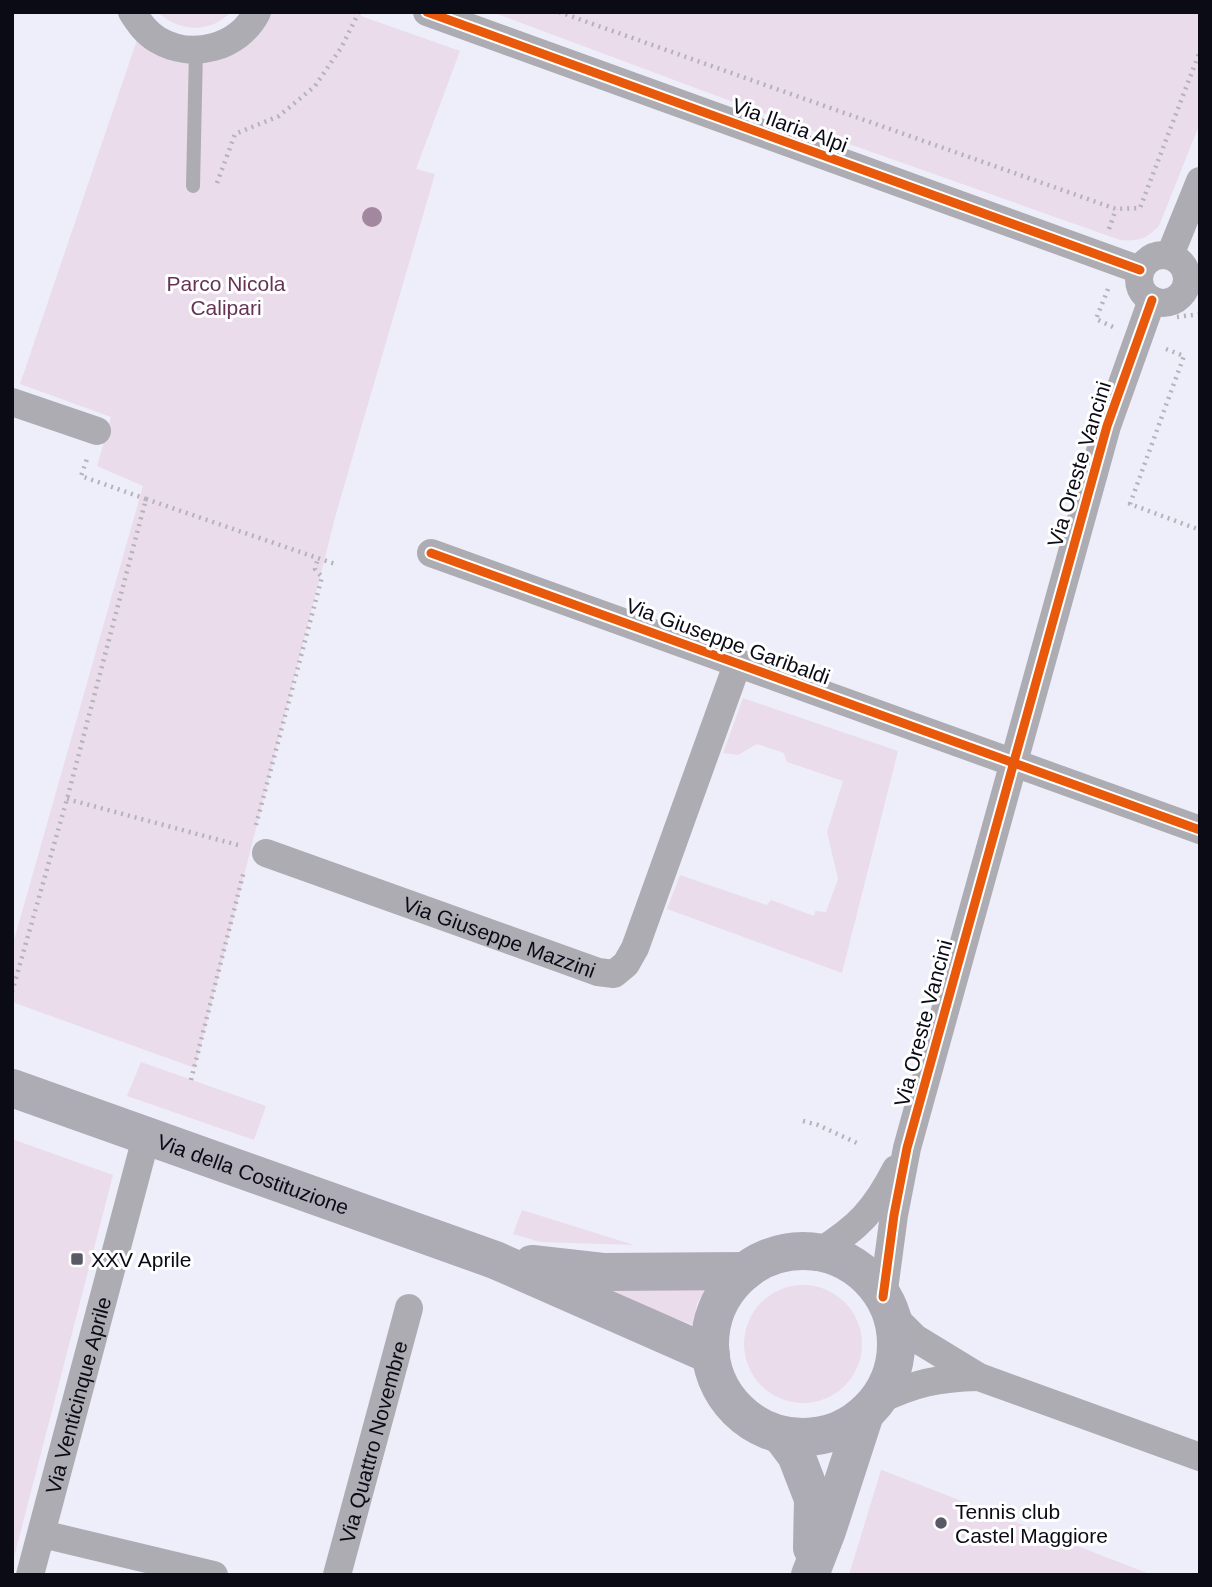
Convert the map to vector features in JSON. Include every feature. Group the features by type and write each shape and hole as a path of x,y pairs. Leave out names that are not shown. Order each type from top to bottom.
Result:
{"street":[{"path":"132,12 142,28 158,40 176,48 196,51 218,47 237,36 257,12"},
{"name":"Via Ilaria Alpi","path":"428,12 1140,270"},
{"path":"1170,256 1200,181"},
{"path":"1155,256 1170,256 1177,259 1186,271 1193,290 1168,302 1152,300 1139,284 1140,270 1155,256"},
{"name":"Via Oreste Vancini","path":"887,1306 894,1215 907,1148 1107,426 1152,300"},
{"path":"12,402 97,431"},
{"name":"Via Giuseppe Garibaldi","path":"431,553 1013,762"},
{"name":"Via Giuseppe Mazzini","path":"258,850 598,972 614,974 626,964 635,948 738,662"},
{"path":"1013,762 1200,830"},
{"name":"Via della Costituzione","path":"12,1088 495,1260 711,1355"},
{"name":"Via Venticinque Aprile","path":"30,1575 147,1134"},
{"name":"Via Oreste Vancini","path":"819,1252 847,1235 866,1218 907,1148"},
{"path":"979,1377 932,1380 902,1389 847,1427 826,1435 782,1435 760,1427 742,1414 727,1397 716,1377 711,1355 711,1331 717,1309 729,1288 746,1271 765,1259 787,1252 819,1252 843,1260 864,1273 887,1306 915,1338 979,1377 1200,1457"},
{"name":"Via della Costituzione","path":"495,1260 603,1272 746,1271"},
{"path":"810,1573 871,1408 893,1369 896,1351 887,1306"},
{"name":"Via Quattro Novembre","path":"337,1575 409,1308"},
{"path":"782,1435 796,1455 813,1499 810,1573"},
{"path":"41,1534 214,1575"}],"lane":[{"path":"193,187 196,51"}],"path":[{"path":"215,187 235,134 279,116 315,86 341,48 359,12"},
{"path":"559,12 1116,209 1140,208 1200,51"},
{"path":"1156,345 1184,356 1129,504 1200,530"},
{"path":"97,431 81,476 338,565"},
{"path":"12,992 67,799 146,499"},
{"path":"191,1080 258,850 323,577 316,569 318,558"},
{"path":"67,799 258,850"},
{"path":"803,1121 857,1143"}],"green space":[{"path":"157,12 231,12 213,24 194,28 175,24"},
{"name":"Parco Nicola Calipari","path":"271,12 359,12 361,16 460,51 416,169 435,174 336,514 195,1068 12,1002 12,947 143,486 97,466 111,417 20,384 138,37 253,38"},
{"path":"492,12 1200,12 1200,123 1159,226 1141,239 1120,240 787,122"},
{"path":"743,698 898,751 842,973 667,909 680,875 767,905 771,900 814,916 815,911 826,912 838,879 827,832 843,781 787,762 784,753 757,744 738,755 723,753"},
{"path":"141,1062 266,1106 254,1140 127,1096"},
{"path":"12,1139 113,1175 12,1565"},
{"path":"522,1210 634,1245 540,1242 513,1234"},
{"path":"556,1276 706,1290 697,1303 694,1325"},
{"path":"803,1285 826,1289 845,1302 858,1321 862,1344 858,1367 845,1386 826,1399 803,1403 780,1399 761,1386 748,1367 744,1344 748,1321 761,1302 780,1289"},
{"name":"Tennis club Castel Maggiore","path":"882,1470 1152,1575 849,1575"}],"cycle path":[{"path":"427,12 1140,270"},
{"path":"883,1297 894,1215 907,1148 1107,426 1152,300"},
{"path":"431,553 1200,830"}],"place":[{"name":"XXV Aprile","path":"77,1259"},
{"name":"Tennis club Castel Maggiore","path":"941,1523"}]}
